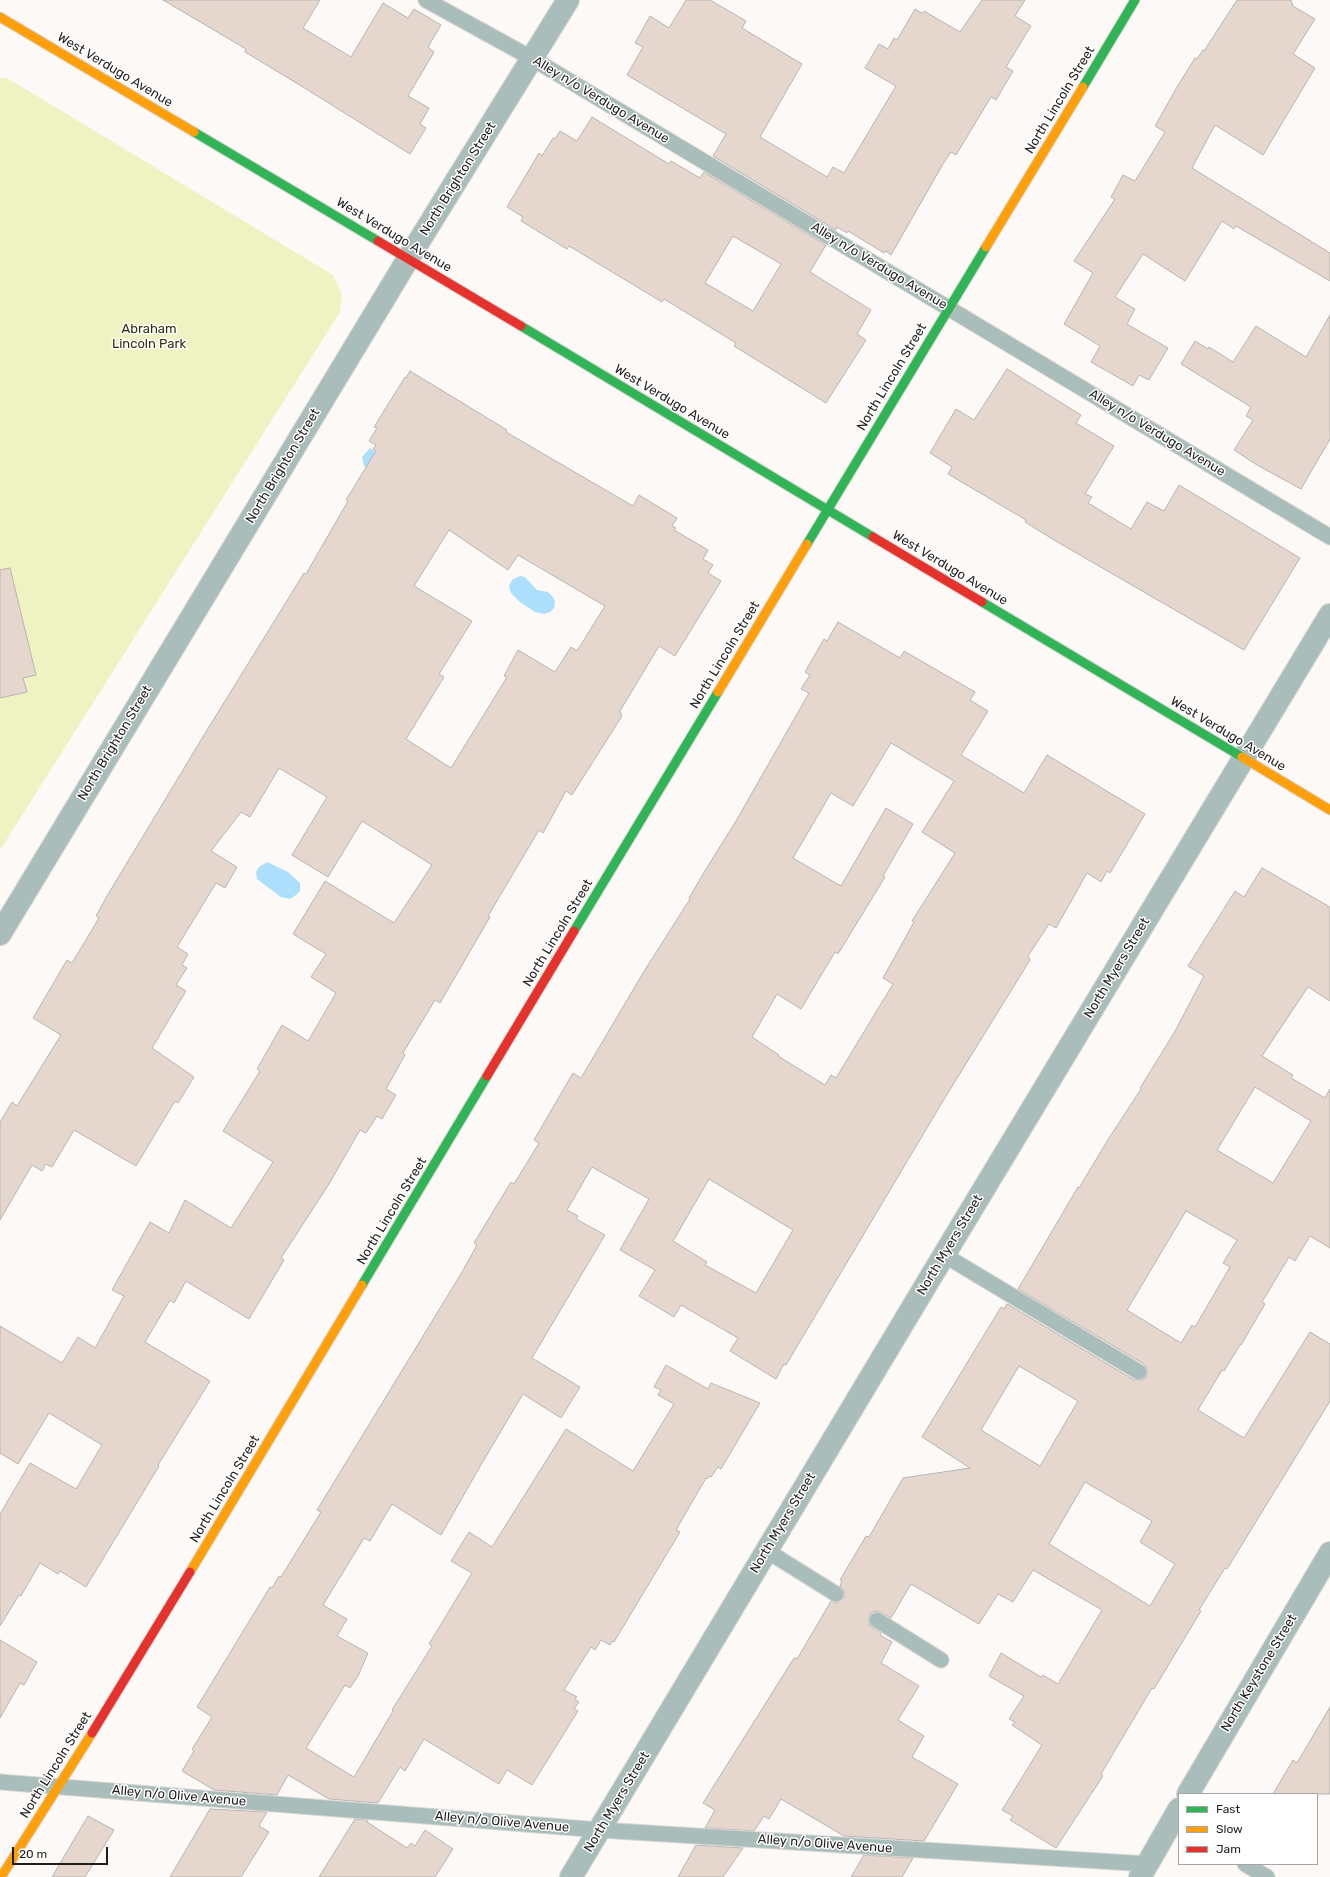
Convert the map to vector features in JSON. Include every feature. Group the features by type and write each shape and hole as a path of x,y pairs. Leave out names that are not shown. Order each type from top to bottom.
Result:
{"street":[{"name":"North Brighton Street","path":"0,934 408,258 533,59 568,0"},
{"name":"North Lincoln Street","path":"1,1877 59,1787 194,1566 827,510 950,309 1135,0"},
{"name":"West Verdugo Avenue","path":"0,17 408,258 1330,810"},
{"name":"North Myers Street","path":"571,1877 1330,615"},
{"name":"North Keystone Street","path":"1189,1793 1330,1553"},
{"path":"1144,1870 1177,1819"}],"lane":[{"name":"Alley n/o Verdugo Avenue","path":"426,0 533,59 1330,537"},
{"path":"944,1255 1139,1372"},
{"path":"767,1551 836,1594"},
{"path":"877,1620 941,1660"},
{"name":"Alley n/o Olive Avenue","path":"0,1782 600,1830 1144,1870"},
{"path":"1247,1865 1268,1877"}],"green space":[{"name":"Abraham Lincoln Park","path":"0,78 7,78 333,275 342,295 340,312 0,850"}],"water":[{"path":"370,448 382,456 368,468 364,466 362,457"},
{"path":"520,576 525,577 537,590 548,592 553,597 555,602 554,608 550,612 544,614 535,612 520,602 511,593 509,586 512,580"},
{"path":"267,862 288,872 300,883 300,891 296,895 290,899 281,897 257,879 256,872 259,867"}],"building":[{"path":"163,0 320,0 303,28 351,57 383,3 408,18 414,9 441,25 428,47 434,52 408,96 429,108 420,124 426,128 410,154 245,52 246,49"},
{"path":"686,0 710,0 746,21 742,28 802,64 760,137 827,177 833,167 844,173 896,86 865,68 879,44 888,49 894,38 897,40 915,9 922,13 924,11 960,32 982,0 1025,0 1015,16 1031,26 1006,67 1013,71 996,100 991,97 956,155 951,152 891,255 886,251 884,253 848,231 847,233 837,227 836,230 713,156 726,134 627,75 643,47 635,43 650,16 669,28"},
{"path":"1237,0 1291,0 1293,6 1315,19 1293,54 1315,68 1263,155 1215,125 1192,168 1330,253 1330,281 1236,226 1234,229 1222,221 1185,281 1143,254 1115,297 1135,309 1127,324 1168,348 1149,380 1139,375 1133,386 1091,362 1100,346 1064,324 1093,273 1074,261 1115,199 1111,197 1123,175 1135,181 1165,132 1155,126 1195,58 1197,59 1203,50 1204,51"},
{"path":"592,117 669,164 671,161 700,178 704,172 826,245 810,272 871,310 857,334 866,340 826,403 734,346 736,343 664,299 662,302 569,246 567,249 521,221 523,217 507,207 539,153 542,156 553,138 555,139 560,131 577,141","holes":["733,236 781,264 753,311 705,283"]},
{"path":"1330,315 1330,439 1301,489 1257,465 1234,450 1253,420 1246,416 1251,407 1181,364 1195,341 1208,349 1209,347 1233,362 1256,326 1306,357"},
{"path":"1007,369 1081,415 1076,423 1114,446 1085,494 1092,497 1088,503 1131,529 1147,502 1164,511 1179,485 1300,558 1244,650 1054,540 1025,522 1026,520 948,474 952,467 930,453 956,409 974,420"},
{"path":"410,371 507,430 506,432 633,506 639,495 677,518 672,526 676,528 674,530 708,550 703,559 713,565 708,573 721,581 675,656 659,646 620,711 622,716 572,795 566,791 543,833 539,830 488,916 490,917 440,1003 435,1000 403,1053 405,1055 386,1089 396,1095 382,1119 377,1116 366,1133 360,1130 329,1184 281,1258 284,1260 249,1319 186,1281 174,1303 170,1300 145,1342 210,1381 158,1465 159,1466 86,1587 60,1571 58,1574 40,1563 21,1596 19,1595 0,1626 0,1514 30,1463 76,1489 102,1445 49,1413 18,1464 0,1453 0,1326 62,1363 78,1337 95,1348 124,1296 112,1290 150,1222 169,1233 185,1200 231,1228 273,1162 223,1131 260,1071 257,1069 282,1025 308,1041 336,993 311,977 326,954 293,934 325,881 394,923 432,865 362,821 328,877 292,855 327,797 279,768 250,817 241,812 211,851 237,867 225,888 216,883 177,947 188,954 182,965 187,968 176,985 186,991 152,1048 194,1077 178,1103 175,1101 136,1166 74,1130 52,1167 46,1164 42,1171 32,1165 0,1220 0,1122 12,1102 17,1106 61,1035 33,1018 67,960 72,963 99,918 96,916 107,896 304,573 306,574 348,501 346,500 376,451 373,449 376,445 369,441 377,428 374,427 405,377 406,378","holes":["449,530 508,570 518,555 605,606 577,651 571,647 555,672 518,650 504,676 507,677 451,768 406,739 444,677 439,674 472,621 414,586"]},
{"path":"10,568 36,675 23,678 27,692 0,698 0,570"},
{"path":"838,622 900,658 904,651 975,692 970,700 988,711 961,755 1024,793 1047,755 1145,814 1110,873 1107,871 1101,882 1087,873 1056,928 1049,924 1028,956 1030,960 943,1101 786,1365 784,1364 776,1379 730,1351 738,1338 681,1305 674,1317 639,1296 655,1270 620,1250 649,1199 592,1167 567,1210 578,1216 576,1219 605,1235 532,1358 580,1387 561,1418 523,1394 441,1535 392,1504 370,1541 364,1538 323,1605 347,1619 337,1636 368,1653 358,1676 350,1688 345,1685 306,1748 354,1777 393,1711 392,1710 432,1646 429,1644 472,1573 451,1561 469,1532 492,1547 566,1429 633,1471 674,1404 658,1395 661,1390 654,1387 666,1365 708,1389 711,1383 760,1403 721,1469 718,1467 711,1477 709,1476 707,1479 706,1478 676,1530 680,1532 614,1642 612,1641 610,1645 601,1640 595,1650 591,1647 564,1690 577,1697 575,1699 579,1702 574,1709 578,1711 532,1785 507,1770 499,1784 424,1739 405,1771 400,1767 378,1803 329,1799 288,1775 277,1795 214,1790 182,1771 194,1751 192,1749 212,1717 197,1707 270,1587 272,1588 279,1576 281,1577 321,1512 317,1510 462,1272 477,1245 474,1243 511,1182 514,1184 539,1143 534,1140 573,1073 581,1078 643,973 690,899 689,898 736,821 809,693 801,689 810,675 805,672 824,639 827,641","holes":["891,743 954,781 922,832 955,853 912,921 914,922 883,978 893,984 836,1078 831,1075 825,1085 778,1056 779,1055 752,1037 777,994 801,1009 835,952 838,954 885,877 883,876 913,824 886,808 841,886 793,858 831,793 853,806","709,1179 793,1230 756,1293 705,1265 707,1262 673,1241"]},
{"path":"1262,868 1330,907 1330,1001 1308,987 1262,1056 1293,1075 1291,1078 1325,1098 1330,1089 1330,1248 1310,1236 1295,1261 1289,1257 1262,1302 1265,1304 1241,1345 1224,1371 1222,1370 1198,1410 1244,1438 1310,1332 1330,1344 1330,1401 1227,1569 1225,1568 1199,1610 1201,1611 1154,1689 1152,1688 1101,1774 1103,1776 1056,1848 1010,1820 1013,1816 1002,1810 1042,1745 1012,1725 1015,1722 1009,1719 1024,1696 989,1676 1001,1653 1041,1677 1043,1675 1058,1684 1102,1610 1033,1570 1013,1602 998,1594 979,1624 911,1584 891,1618 878,1611 872,1612 869,1616 869,1625 881,1633 880,1635 892,1642 881,1663 919,1686 898,1720 924,1736 912,1757 958,1784 924,1841 844,1836 781,1799 769,1819 764,1816 754,1831 705,1828 715,1810 703,1803 794,1658 797,1659 831,1601 836,1603 844,1598 844,1590 840,1586 842,1581 840,1580 866,1536 869,1537 903,1478 970,1468 922,1437 1001,1307 1004,1309 1007,1304 1009,1305 1134,1380 1143,1380 1147,1376 1147,1368 1144,1364 1018,1289 1078,1187 1079,1188 1141,1089 1140,1088 1174,1033 1204,976 1188,966 1235,891 1244,897","holes":["1255,1087 1311,1121 1273,1183 1217,1150","1186,1211 1237,1240 1223,1263 1230,1267 1195,1327 1192,1325 1181,1343 1127,1310","1019,1366 1078,1401 1040,1466 981,1430","1085,1482 1152,1521 1140,1542 1175,1564 1150,1606 1049,1544"]},
{"path":"0,1640 37,1662 24,1685 20,1683 0,1718"},
{"path":"1330,1707 1330,1794 1274,1793 1293,1760 1297,1763"},
{"path":"210,1809 267,1812 259,1826 269,1832 241,1877 170,1877"},
{"path":"88,1816 114,1830 85,1877 52,1877"},
{"path":"355,1819 368,1820 367,1822 407,1848 411,1843 415,1846 425,1830 453,1849 435,1877 319,1877"},
{"path":"696,1845 743,1848 723,1877 678,1877"},
{"path":"864,1855 913,1858 902,1877 851,1877"}],"traffic: fast":[{"path":"1083,87 1135,0"},
{"path":"194,132 378,241"},
{"path":"807,544 986,247"},
{"path":"521,326 873,537"},
{"path":"982,602 1242,757"},
{"path":"574,931 718,692"},
{"path":"362,1285 487,1076"}],"traffic: slow":[{"path":"0,17 194,132"},
{"path":"986,247 1083,87"},
{"path":"718,692 807,544"},
{"path":"1242,757 1330,810"},
{"path":"190,1572 362,1285"},
{"path":"1,1877 92,1733"}],"traffic: jam":[{"path":"378,241 521,326"},
{"path":"873,537 982,602"},
{"path":"487,1076 574,931"},
{"path":"92,1733 190,1572"}]}
